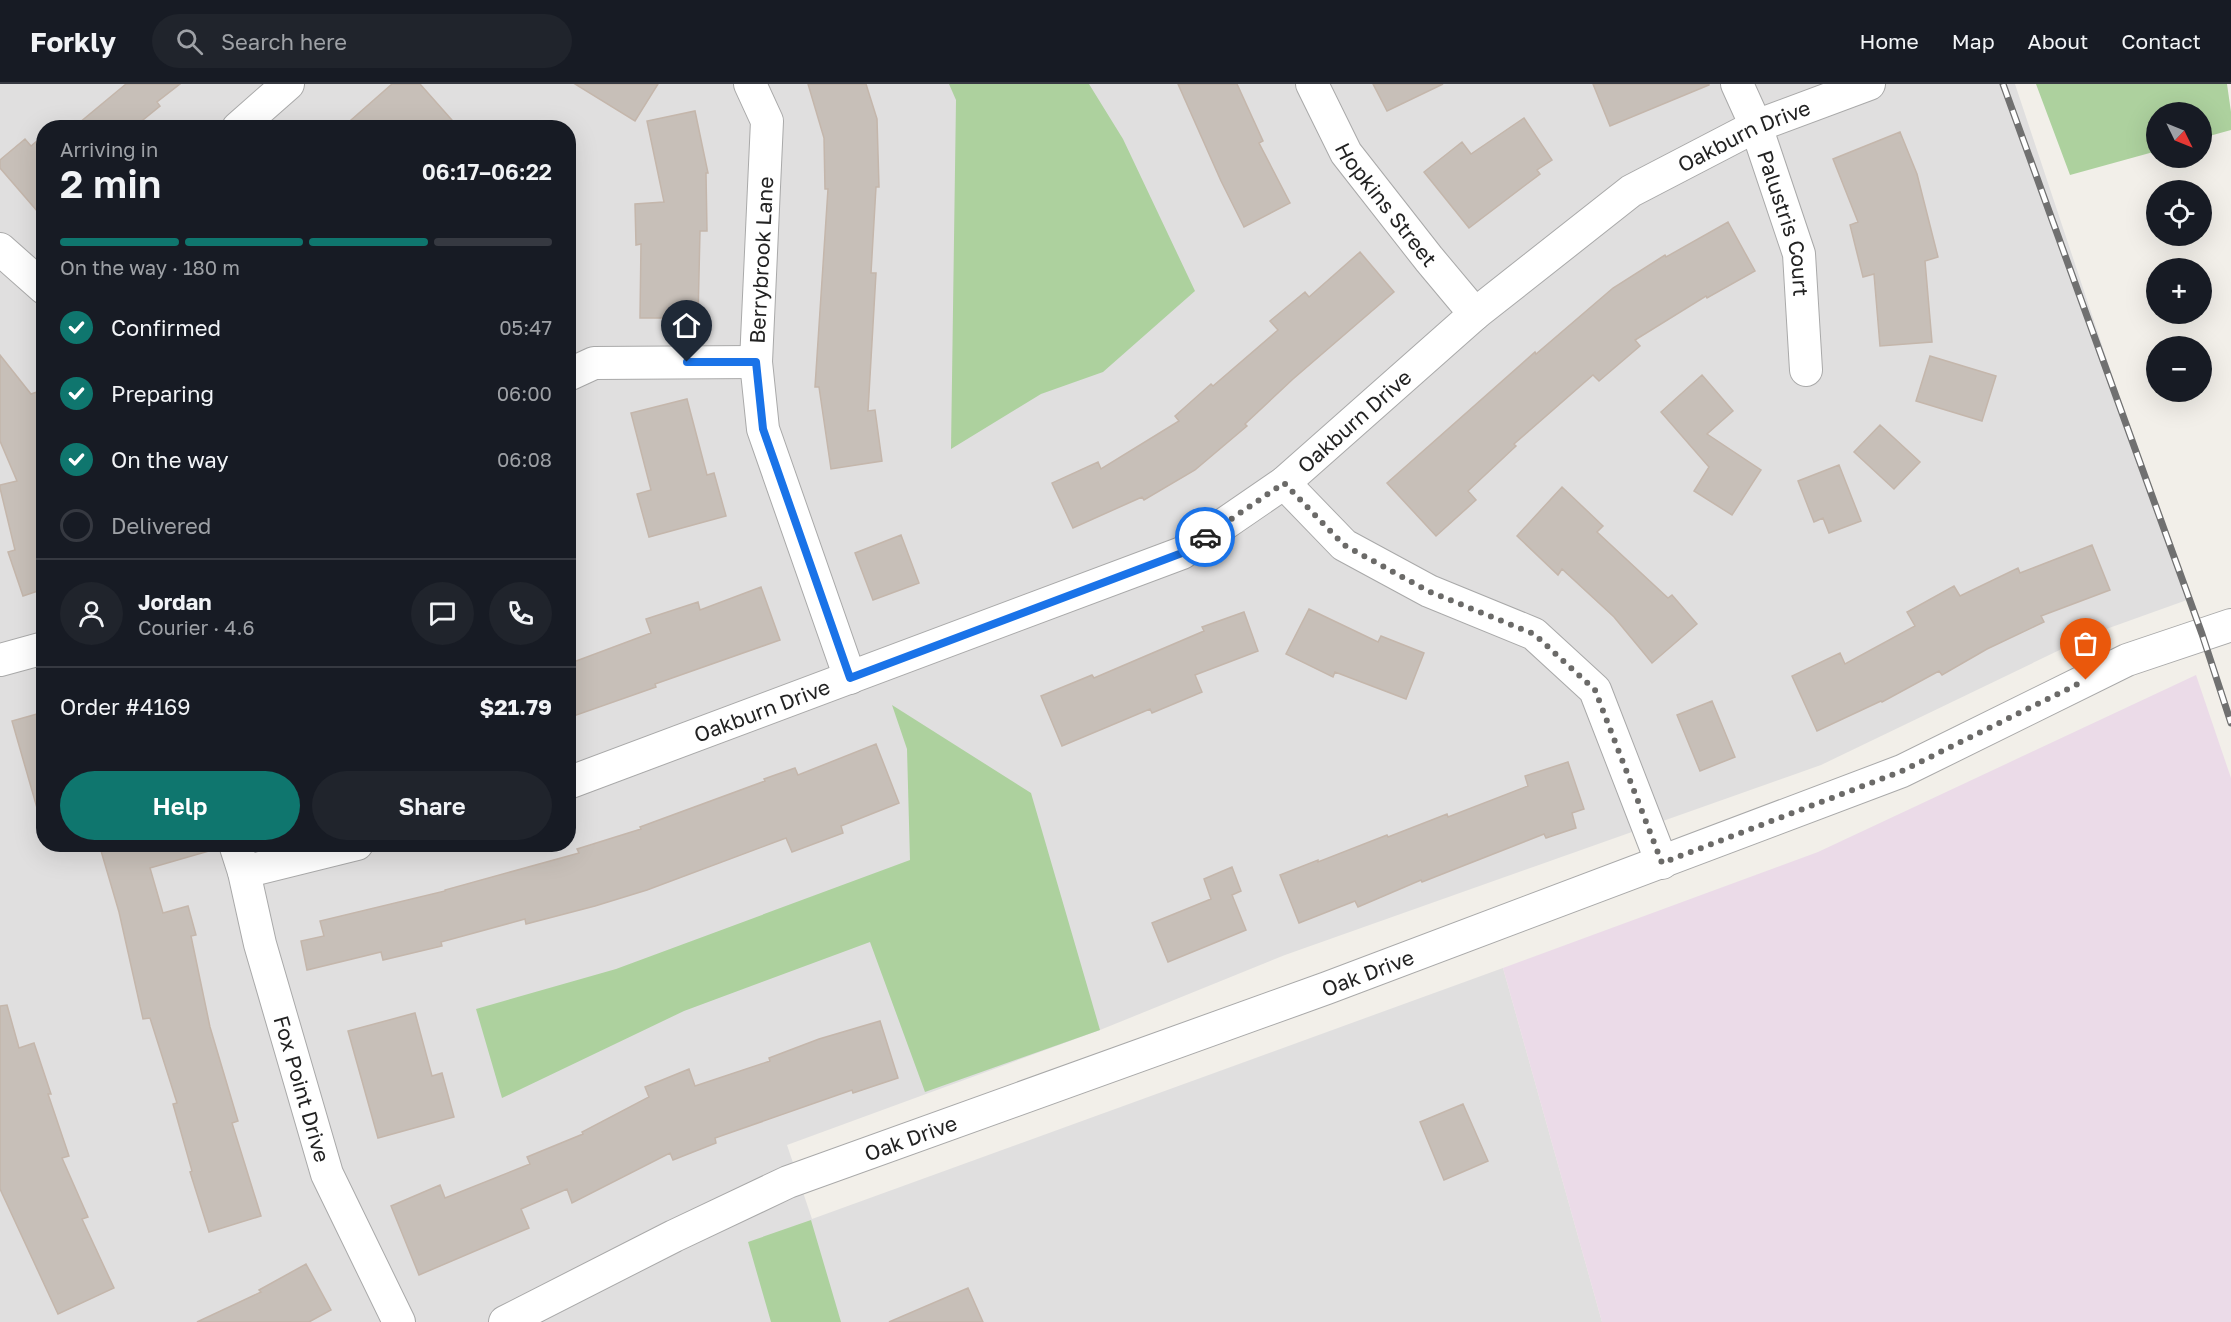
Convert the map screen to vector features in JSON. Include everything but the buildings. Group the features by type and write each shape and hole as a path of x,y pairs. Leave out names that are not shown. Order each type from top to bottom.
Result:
{"street":[{"path":"247,120 288,84"},
{"name":"Berrybrook Lane","path":"750,84 767,121 756,362 763,429 850,678"},
{"name":"Hopkins Street","path":"1312,84 1346,153 1429,259 1476,314"},
{"name":"Palustris Court","path":"1737,84 1756,126 1799,254 1806,370"},
{"name":"Oakburn Drive","path":"576,780 1182,553 1284,483 1476,314 1631,191 1756,126 1869,84"},
{"path":"0,249 36,281"},
{"path":"576,371 594,363 756,362"},
{"path":"1284,483 1344,545 1428,591 1534,634 1595,690 1662,863"},
{"name":"Oak Drive","path":"504,1322 674,1236 788,1182 1328,988 1902,771 2127,660 2231,625"},
{"path":"0,660 36,650"},
{"path":"240,858 290,852"},
{"name":"Fox Point Drive","path":"240,858 261,944 327,1174 399,1322"}],"shaded area":[{"path":"0,84 2015,84 2187,600 2095,633 1821,765 1285,955 1100,1030 787,1145 812,1219 1503,968 1602,1322 0,1322"},
{"path":"2196,675 2231,778 2231,1322 1602,1322 1503,968 1818,852"}],"green space":[{"path":"949,84 1089,84 1123,139 1195,291 1103,372 1041,394 951,449 956,100"},
{"path":"2036,84 2227,84 2231,130 2212,135 2212,102 2146,102 2146,154 2070,175"},
{"path":"892,705 1031,793 1100,1030 925,1092 870,942 684,1011 502,1098 476,1009 616,969 910,860 907,749"},
{"path":"811,1220 841,1322 771,1322 748,1242"}],"railway":[{"path":"2003,84 2202,634 2231,723"}],"way so far":[{"path":"1205,537 1284,483 1344,545 1428,591 1534,634 1595,690 1662,863 1902,771 2086,680"}],"route":[{"path":"687,362 756,362 763,429 850,678 1182,553 1205,537"}]}
